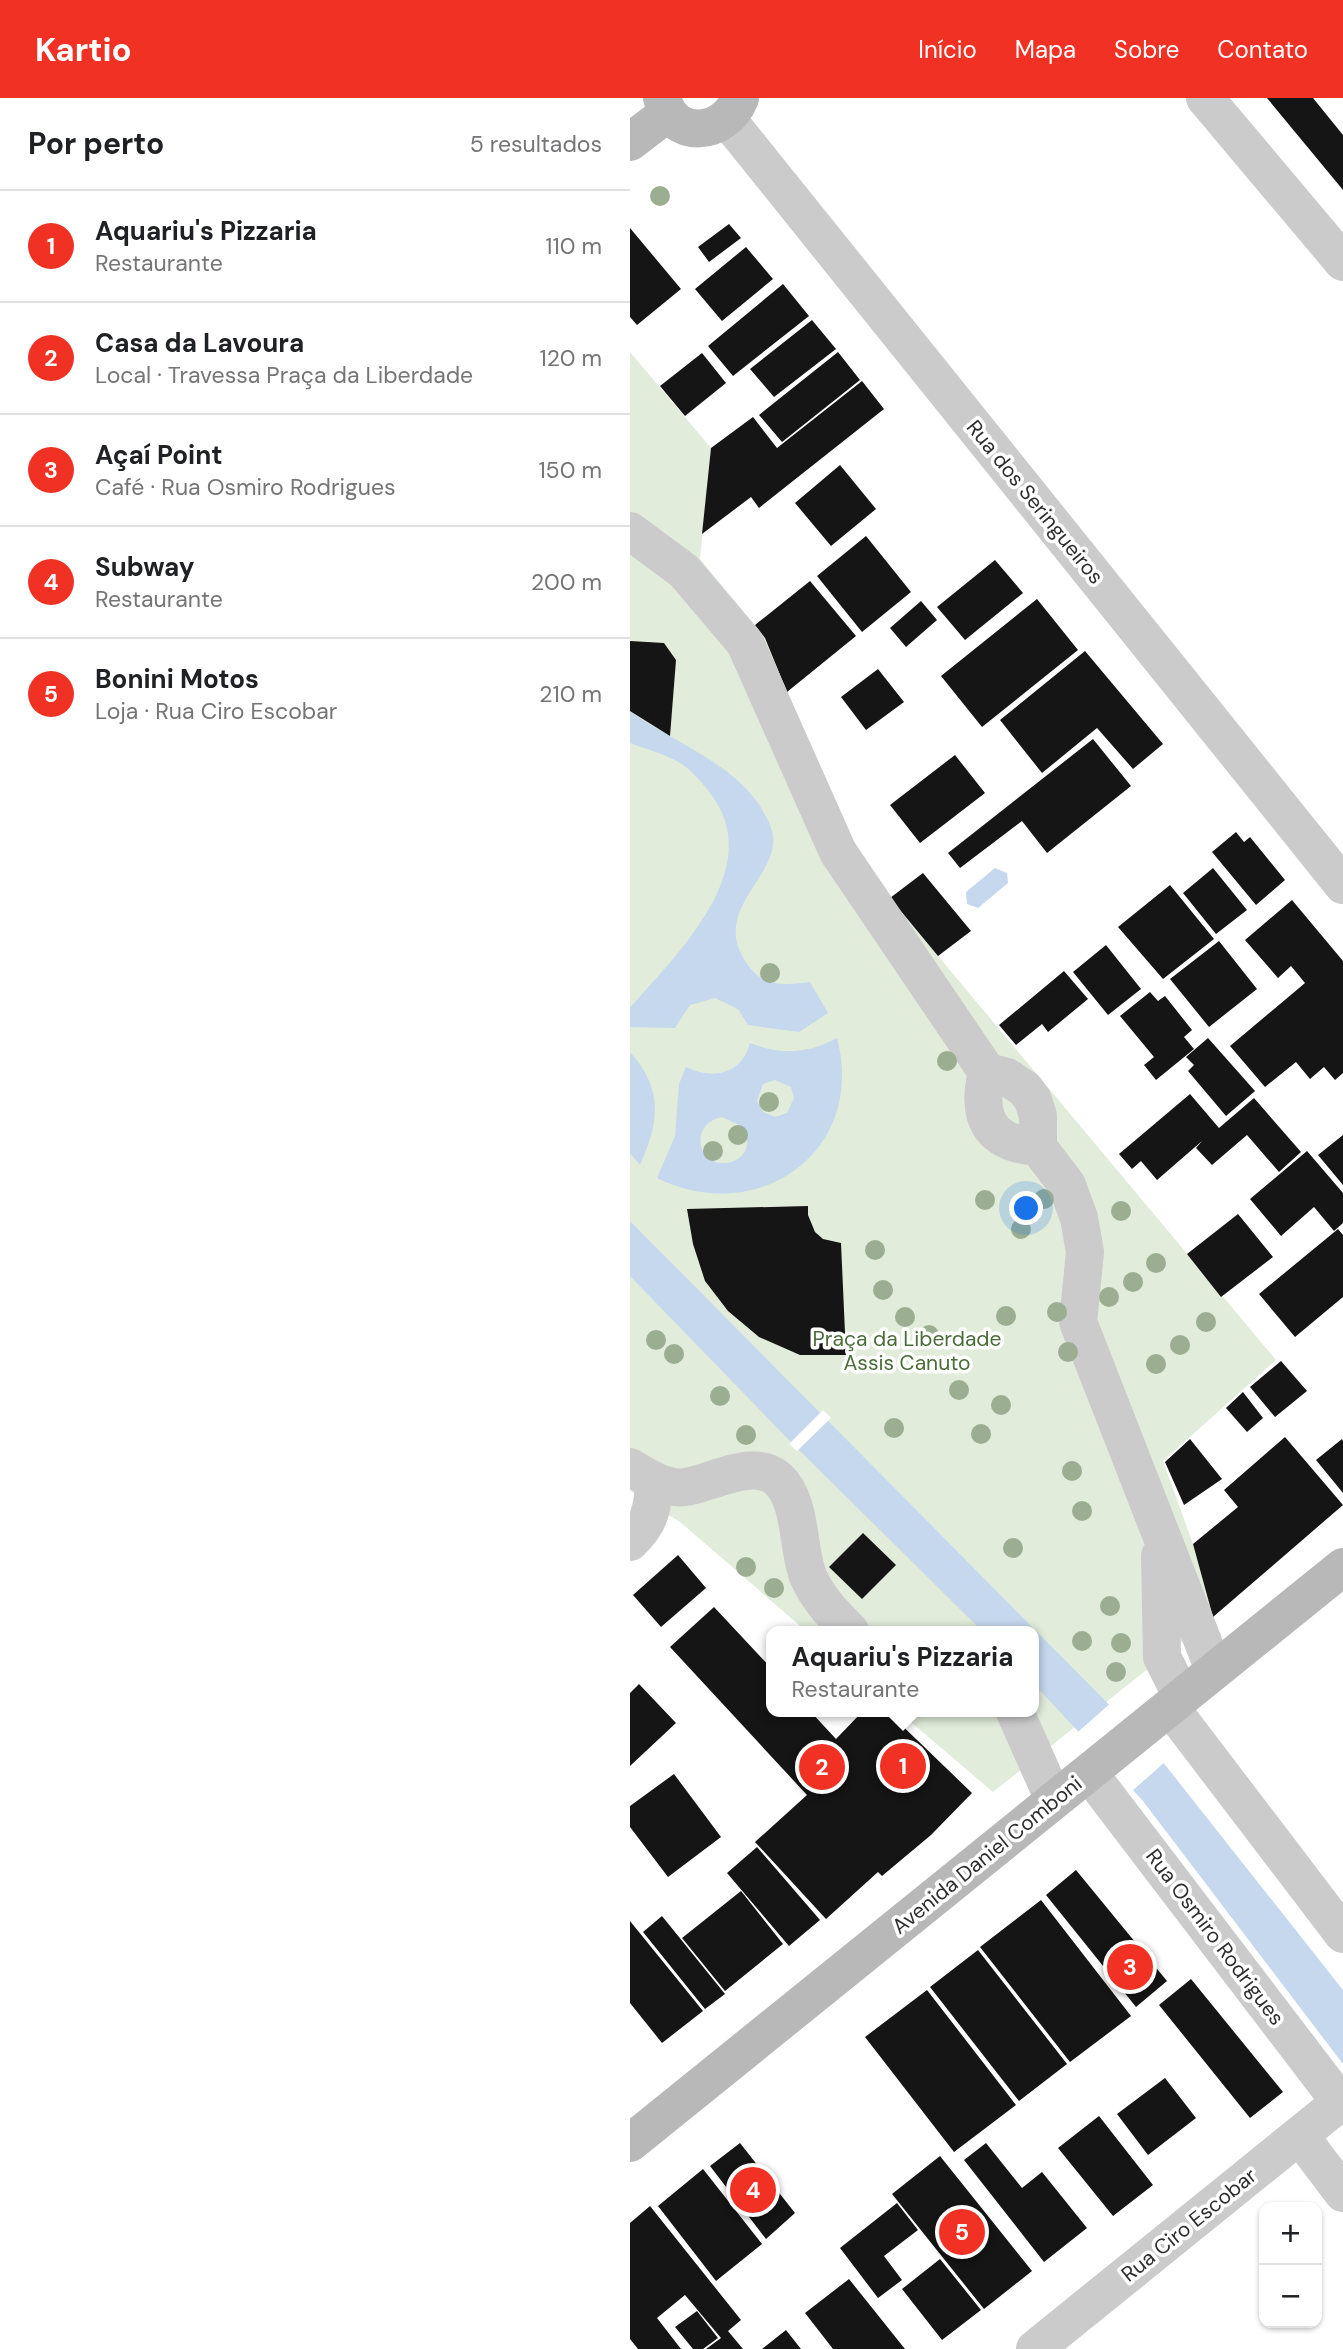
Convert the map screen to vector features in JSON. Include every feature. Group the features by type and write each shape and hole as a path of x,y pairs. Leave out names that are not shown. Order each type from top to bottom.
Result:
{"street":[{"path":"1205,98 1343,262"},
{"path":"630,142 665,105 678,122 703,129 733,109"},
{"name":"Rua dos Seringueiros","path":"733,109 1343,885"},
{"path":"630,531 684,571 745,643 838,852 987,1072 1007,1077 1025,1089 1033,1100 1038,1116 1038,1147 1067,1185 1079,1218 1085,1252 1078,1322 1214,1670"},
{"path":"642,1474 682,1488 736,1473 758,1472 776,1477 791,1499 801,1555 809,1577 822,1603 845,1626"},
{"path":"630,1542 642,1531 652,1513 642,1474"},
{"path":"1160,1533 1162,1657 1176,1702 1343,1934"},
{"name":"Avenida Daniel Comboni","path":"630,2143 1343,1567"},
{"path":"1017,1717 1054,1800"},
{"name":"Rua Osmiro Rodrigues","path":"1096,1767 1341,2101"},
{"name":"Rua Ciro Escobar","path":"1035,2349 1341,2101"},
{"path":"1300,2136 1343,2193"}],"green space":[{"name":"Praça da Liberdade Assis Canuto","path":"630,352 711,448 700,559 765,638 831,798 872,877 1276,1360 1163,1461 1193,1544 1213,1617 993,1792 905,1717 1039,1717 1039,1626 800,1626 679,1521 639,1499 630,1490"}],"water":[{"path":"630,711 729,773 761,807 771,828 773,845 768,861 740,910 736,928 738,948 751,969 763,979 786,984 810,982 828,1013 799,1032 748,1025 738,1009 715,998 690,1005 675,1028 630,1027 630,1008 670,963 708,910 722,882 728,854 726,825 713,797 680,763 630,743"},
{"path":"995,868 1007,873 1008,883 978,908 967,904 966,892"},
{"path":"837,1038 842,1079 836,1115 820,1145 796,1169 766,1185 732,1193 695,1191 657,1178 675,1136 679,1084 686,1067 706,1073 725,1072 740,1062 750,1043 772,1050 794,1051","holes":["775,1080 791,1087 794,1098 787,1113 775,1117 763,1112 757,1101 763,1084","722,1117 742,1126 747,1144 740,1157 725,1163 707,1158 700,1139 705,1127"]},
{"path":"630,1052 649,1080 655,1107 651,1135 640,1165 630,1153"},
{"path":"630,1221 1031,1626 977,1626 789,1440 630,1276"},
{"path":"1039,1634 1151,1747 1343,1990 1343,2064 1143,1801 1039,1689"}],"pier":[{"path":"823,1410 831,1418 797,1451 789,1444"},
{"path":"1113,1701 1166,1761 1131,1792 1078,1732"}],"building":[{"path":"1267,98 1313,98 1343,135 1343,190"},
{"path":"729,224 741,238 709,262 698,247"},
{"path":"630,228 681,289 637,325 630,317"},
{"path":"746,247 773,279 722,321 695,289"},
{"path":"783,284 809,316 733,376 708,346"},
{"path":"812,320 836,349 774,397 750,369"},
{"path":"838,352 860,380 782,442 759,415"},
{"path":"702,353 726,383 685,416 660,386"},
{"path":"862,381 884,409 759,508 751,497 702,534 711,448 753,417 777,448"},
{"path":"840,465 876,509 831,546 795,503"},
{"path":"866,536 911,592 862,632 817,576"},
{"path":"995,560 1023,593 965,640 937,607"},
{"path":"810,581 856,636 787,692 765,638 755,625"},
{"path":"1037,599 1078,650 982,727 941,676"},
{"path":"921,601 937,620 906,647 890,628"},
{"path":"630,641 664,643 676,660 670,736 630,711"},
{"path":"1085,651 1163,744 1133,769 1097,728 1042,773 1000,720"},
{"path":"878,669 904,702 866,730 841,697"},
{"path":"1093,739 1131,786 1047,853 1022,821 960,868 948,853"},
{"path":"955,755 985,793 920,843 890,805"},
{"path":"1236,832 1244,842 1250,837 1285,880 1256,905 1212,852"},
{"path":"1213,868 1247,910 1216,934 1183,893"},
{"path":"923,873 971,931 938,956 890,898"},
{"path":"1170,885 1214,939 1163,979 1118,927"},
{"path":"1292,900 1343,961 1343,1073 1335,1080 1324,1067 1310,1079 1296,1062 1265,1087 1230,1046 1305,983 1291,966 1278,978 1245,940"},
{"path":"1219,941 1257,989 1209,1027 1170,979"},
{"path":"1106,945 1141,989 1108,1015 1073,972"},
{"path":"1064,971 1088,999 1048,1032 1042,1024 1016,1045 999,1025"},
{"path":"1150,992 1158,1001 1165,996 1192,1030 1184,1037 1194,1049 1156,1080 1144,1065 1154,1057 1120,1016"},
{"path":"1208,1038 1255,1091 1226,1116 1188,1071 1194,1065 1186,1057"},
{"path":"1190,1094 1219,1128 1254,1098 1301,1152 1279,1172 1247,1135 1212,1165 1196,1148 1202,1141 1157,1180 1141,1161 1132,1169 1119,1154"},
{"path":"1343,1135 1343,1185 1318,1155"},
{"path":"1307,1151 1343,1193 1343,1223 1334,1231 1314,1207 1281,1236 1250,1199"},
{"path":"808,1206 808,1215 815,1232 823,1239 841,1243 846,1355 800,1355 759,1337 728,1311 705,1281 693,1244 687,1209"},
{"path":"1238,1214 1273,1257 1221,1297 1187,1254"},
{"path":"1338,1229 1343,1235 1343,1297 1295,1337 1259,1294"},
{"path":"1281,1361 1307,1391 1275,1417 1250,1387"},
{"path":"1243,1392 1263,1418 1247,1432 1226,1408"},
{"path":"1285,1437 1343,1505 1213,1617 1193,1544 1238,1507 1224,1490"},
{"path":"1190,1439 1222,1479 1184,1505 1165,1462"},
{"path":"1342,1439 1343,1441 1343,1493 1316,1460"},
{"path":"863,1533 896,1565 862,1599 829,1567"},
{"path":"678,1555 706,1588 661,1627 633,1595"},
{"path":"714,1607 766,1663 766,1717 816,1717 836,1739 857,1717 893,1717 972,1793 931,1835 882,1876 878,1872 826,1919 755,1842 807,1795 670,1647"},
{"path":"639,1684 676,1723 630,1766 630,1693"},
{"path":"674,1774 721,1837 668,1877 630,1827 630,1806"},
{"path":"757,1847 820,1920 789,1946 727,1873"},
{"path":"1076,1870 1167,1981 1136,2007 1046,1895"},
{"path":"741,1891 783,1944 725,1991 682,1938"},
{"path":"1041,1900 1131,2016 1070,2062 980,1947"},
{"path":"662,1916 725,1994 705,2009 643,1932"},
{"path":"630,1921 703,2011 662,2043 630,2003"},
{"path":"978,1950 1067,2064 1019,2101 930,1987"},
{"path":"1191,1979 1283,2092 1250,2118 1159,2005"},
{"path":"927,1990 1016,2105 954,2152 865,2037"},
{"path":"1165,2078 1196,2118 1148,2155 1117,2114"},
{"path":"1099,2116 1153,2185 1113,2216 1058,2148"},
{"path":"740,2143 795,2213 766,2239 710,2166"},
{"path":"986,2143 1022,2188 1042,2172 1087,2228 1044,2262 964,2160"},
{"path":"940,2156 1032,2271 984,2309 892,2194"},
{"path":"703,2169 762,2244 716,2281 658,2206"},
{"path":"897,2203 918,2230 884,2256 902,2280 878,2298 840,2248"},
{"path":"650,2206 741,2320 728,2331 743,2349 706,2349 721,2338 685,2295 657,2318 681,2349 638,2349 630,2339 630,2223"},
{"path":"940,2259 981,2310 942,2340 902,2289"},
{"path":"849,2279 905,2349 833,2349 805,2313"},
{"path":"697,2311 718,2338 703,2349 693,2349 675,2327"},
{"path":"786,2330 801,2349 762,2349"}],"place":[{"name":"Aquariu's Pizzaria","path":"903,1766"},
{"name":"Casa da Lavoura","path":"822,1767"},
{"name":"Açaí Point","path":"1130,1967"},
{"name":"Subway","path":"753,2190"},
{"name":"Bonini Motos","path":"962,2232"}]}
